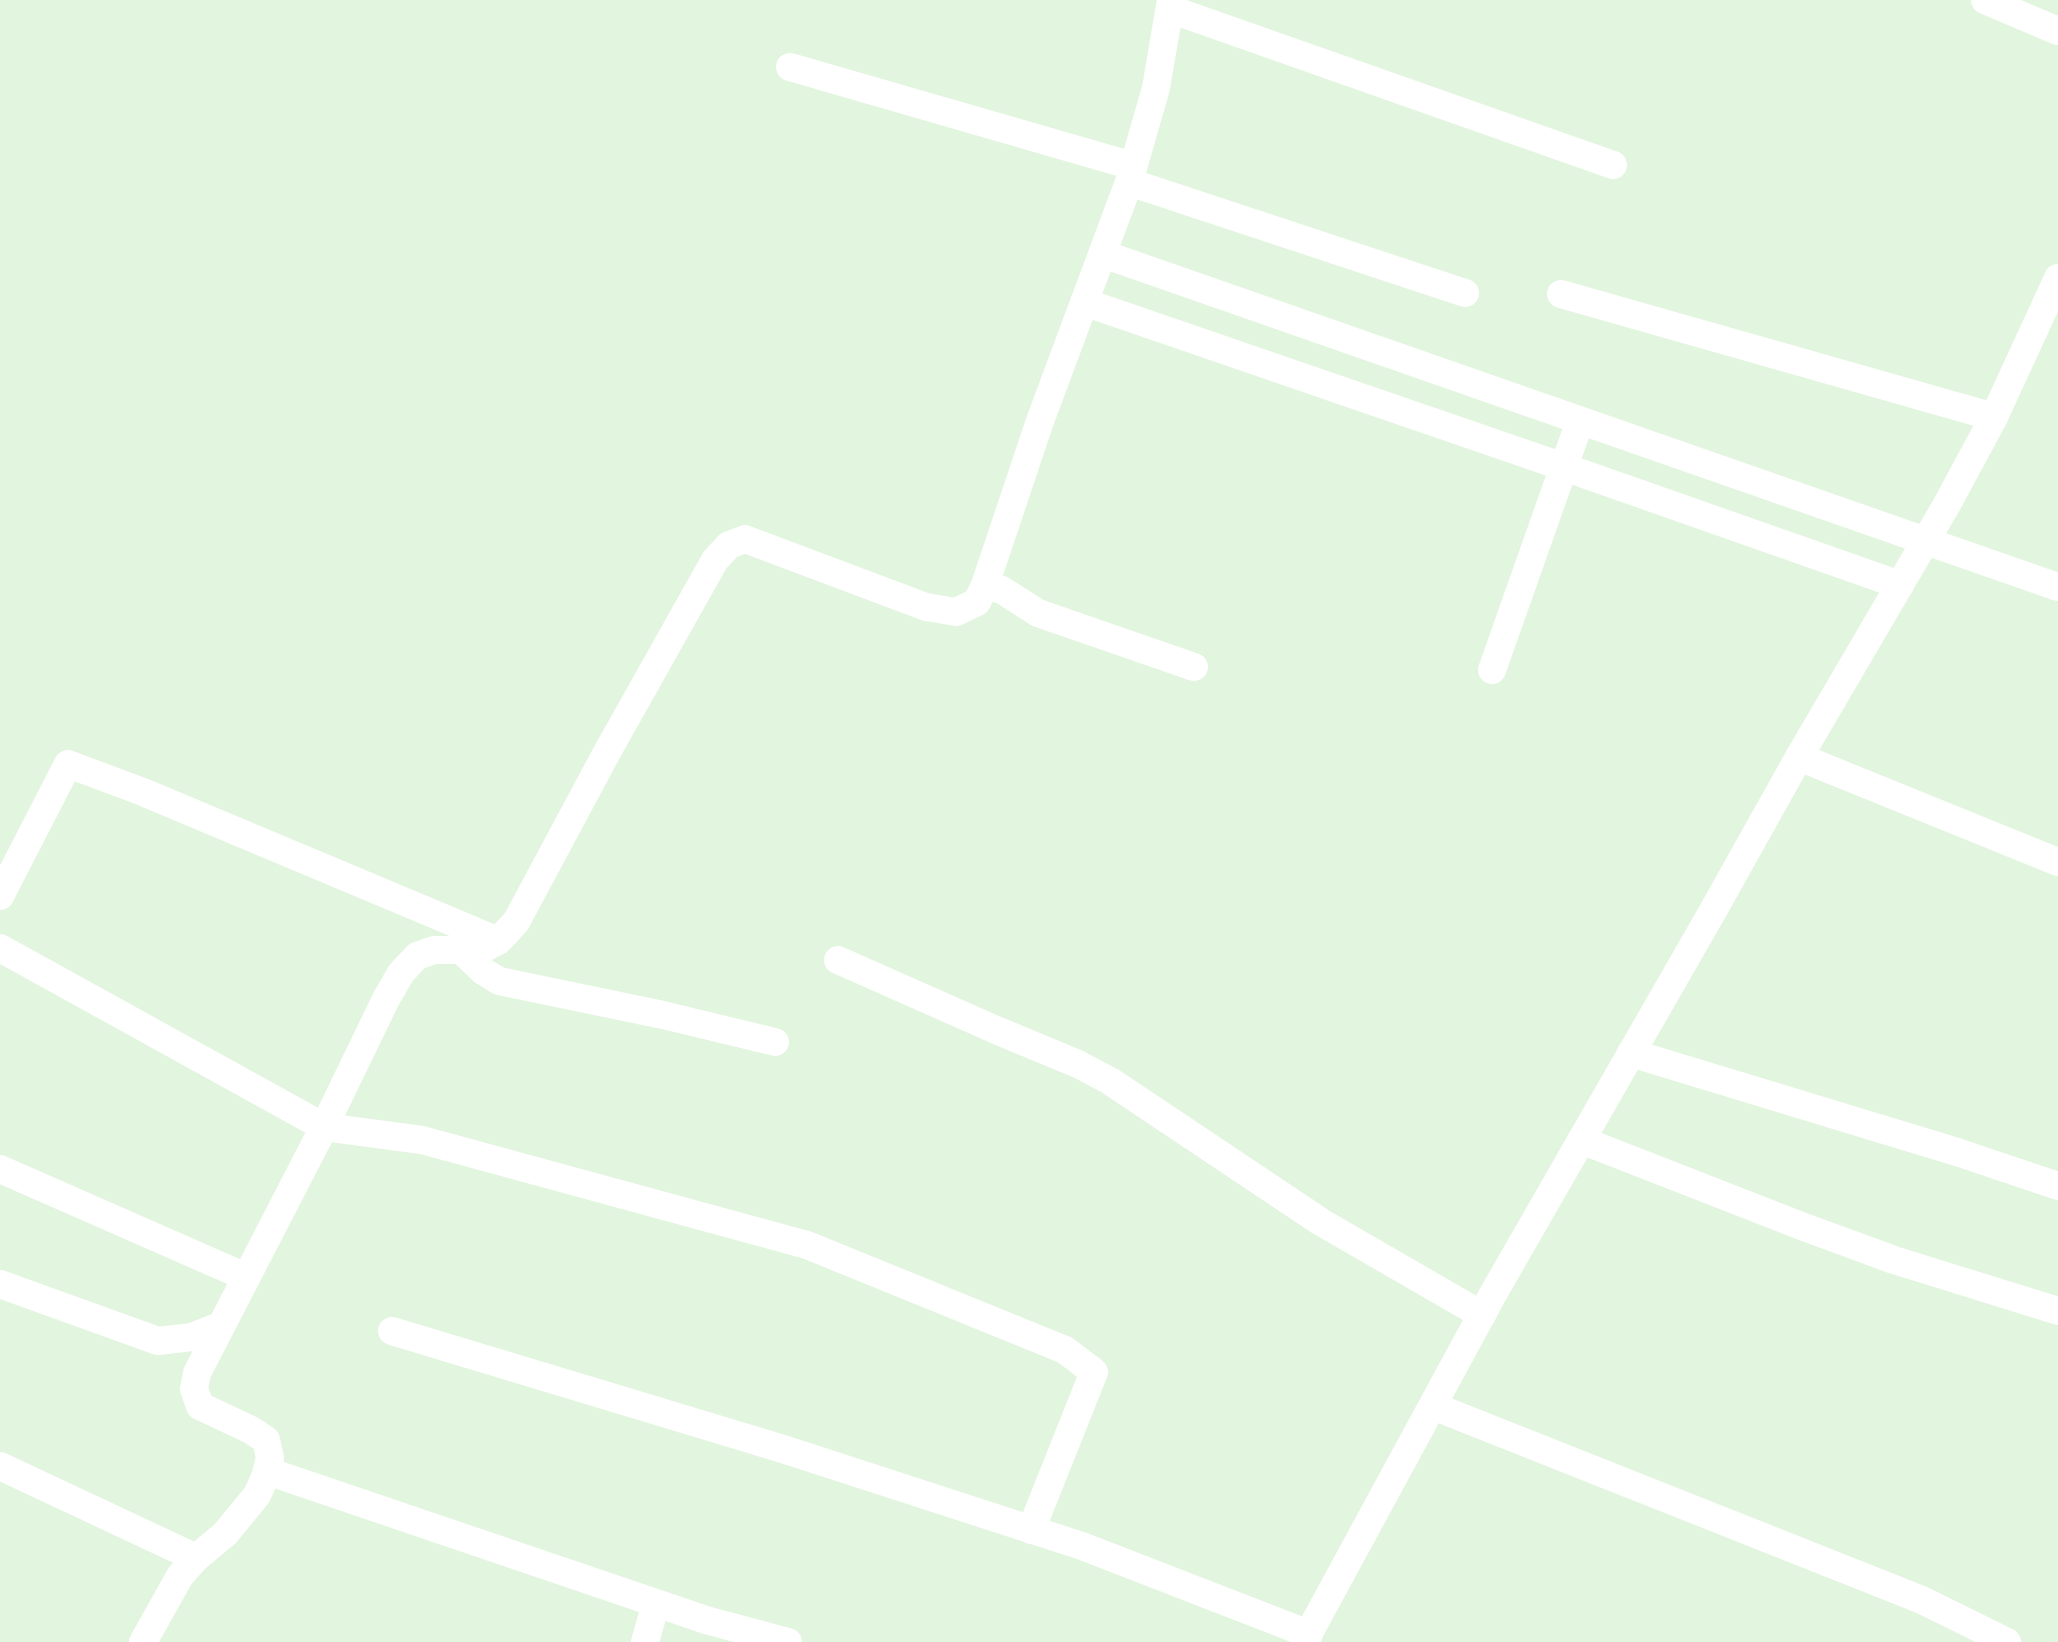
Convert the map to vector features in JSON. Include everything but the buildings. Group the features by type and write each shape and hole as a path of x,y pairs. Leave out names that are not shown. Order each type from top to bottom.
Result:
{"street":[{"path":"1985,0 2058,31"},
{"path":"143,1642 180,1576 196,1558 225,1534 257,1496 265,1477 270,1458 266,1440 251,1430 200,1406 194,1388 197,1373 324,1127 386,999 401,973 417,956 434,950 481,950 498,941 516,922 606,754 715,560 729,544 746,539 926,607 956,612 977,602 985,585 1040,421 1131,174 1156,88 1171,4 1613,165"},
{"path":"790,68 1131,174 1466,293"},
{"path":"1102,254 1572,443 1900,585"},
{"path":"392,1332 783,1449 1082,1546 1306,1638 1482,1315 1799,757 1926,540 1994,417 2057,283"},
{"path":"1560,294 1994,417"},
{"path":"1084,302 1572,443 1926,540 2058,587"},
{"path":"1492,670 1572,443"},
{"path":"985,585 1002,590 1038,613 1194,667"},
{"path":"1799,757 2058,862"},
{"path":"0,896 68,764 143,792 498,941"},
{"path":"0,948 324,1127 422,1140 807,1245 1065,1350 1094,1372 1031,1530"},
{"path":"460,950 483,971 499,981 663,1015 775,1042"},
{"path":"838,960 1078,1064 1110,1081 1321,1222 1482,1315"},
{"path":"1631,1054 1957,1152 2058,1186"},
{"path":"1582,1140 1804,1227 1894,1260 2058,1311"},
{"path":"0,1169 246,1277"},
{"path":"0,1284 158,1341 192,1337 222,1326"},
{"path":"1433,1406 1922,1600 2007,1642"},
{"path":"0,1466 196,1558"},
{"path":"265,1477 270,1472 706,1620 788,1642"},
{"path":"645,1642 656,1603"}]}
